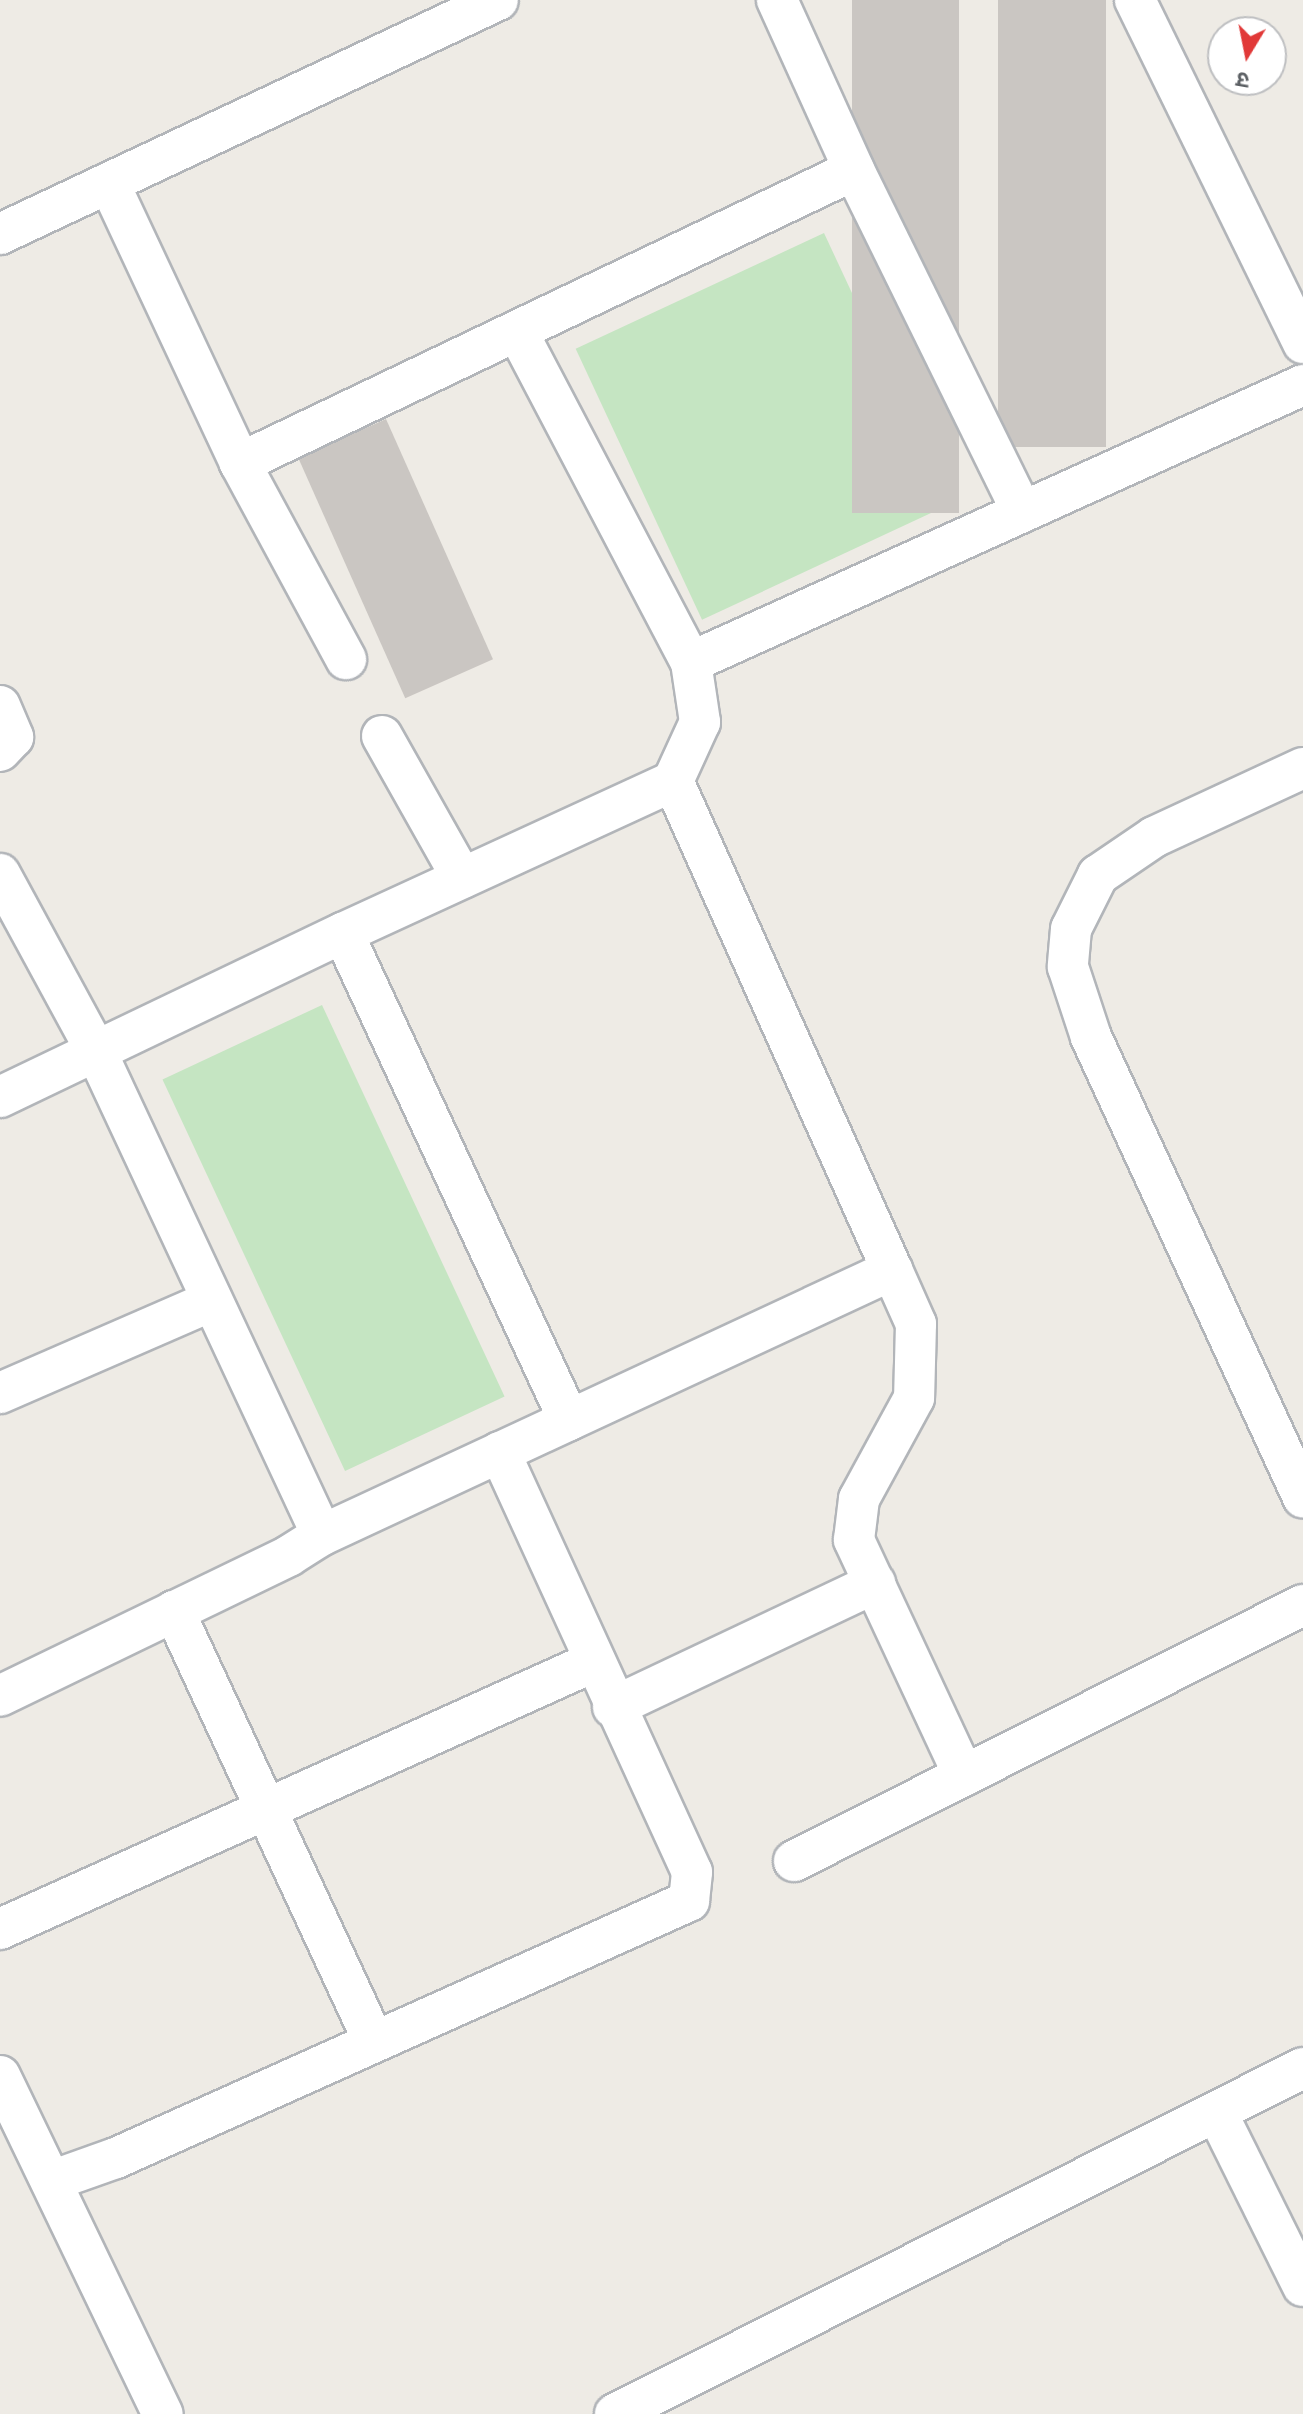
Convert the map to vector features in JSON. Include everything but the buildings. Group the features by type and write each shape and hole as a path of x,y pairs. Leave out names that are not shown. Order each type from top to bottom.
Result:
{"street":[{"path":"0,234 498,0"},
{"path":"777,0 854,170 1022,512"},
{"path":"1135,0 1303,343"},
{"path":"240,463 854,170"},
{"path":"109,183 240,463 346,659"},
{"path":"0,1097 95,1049 673,781 700,722 691,662 517,331"},
{"path":"691,662 1303,385"},
{"path":"0,706 13,737 0,751"},
{"path":"382,736 462,878"},
{"path":"1303,768 1154,837 1098,875 1071,929 1068,967 1091,1037 1303,1497"},
{"path":"673,781 916,1324 914,1398 859,1499 854,1540 964,1776"},
{"path":"0,874 95,1049 322,1535"},
{"path":"343,933 569,1420"},
{"path":"0,1696 322,1535 892,1270"},
{"path":"0,1393 212,1301"},
{"path":"51,2181 116,2158 689,1901 692,1872 613,1707 500,1452"},
{"path":"613,1707 875,1583"},
{"path":"794,1861 1303,1605"},
{"path":"174,1611 374,2042"},
{"path":"0,1929 593,1662"},
{"path":"615,2414 1303,2068"},
{"path":"0,2076 12,2124 51,2181 163,2414"},
{"path":"1217,2113 1303,2286"}],"green space":[{"path":"824,233 950,504 702,620 576,349"},
{"path":"322,1005 505,1397 345,1471 162,1079"}]}
